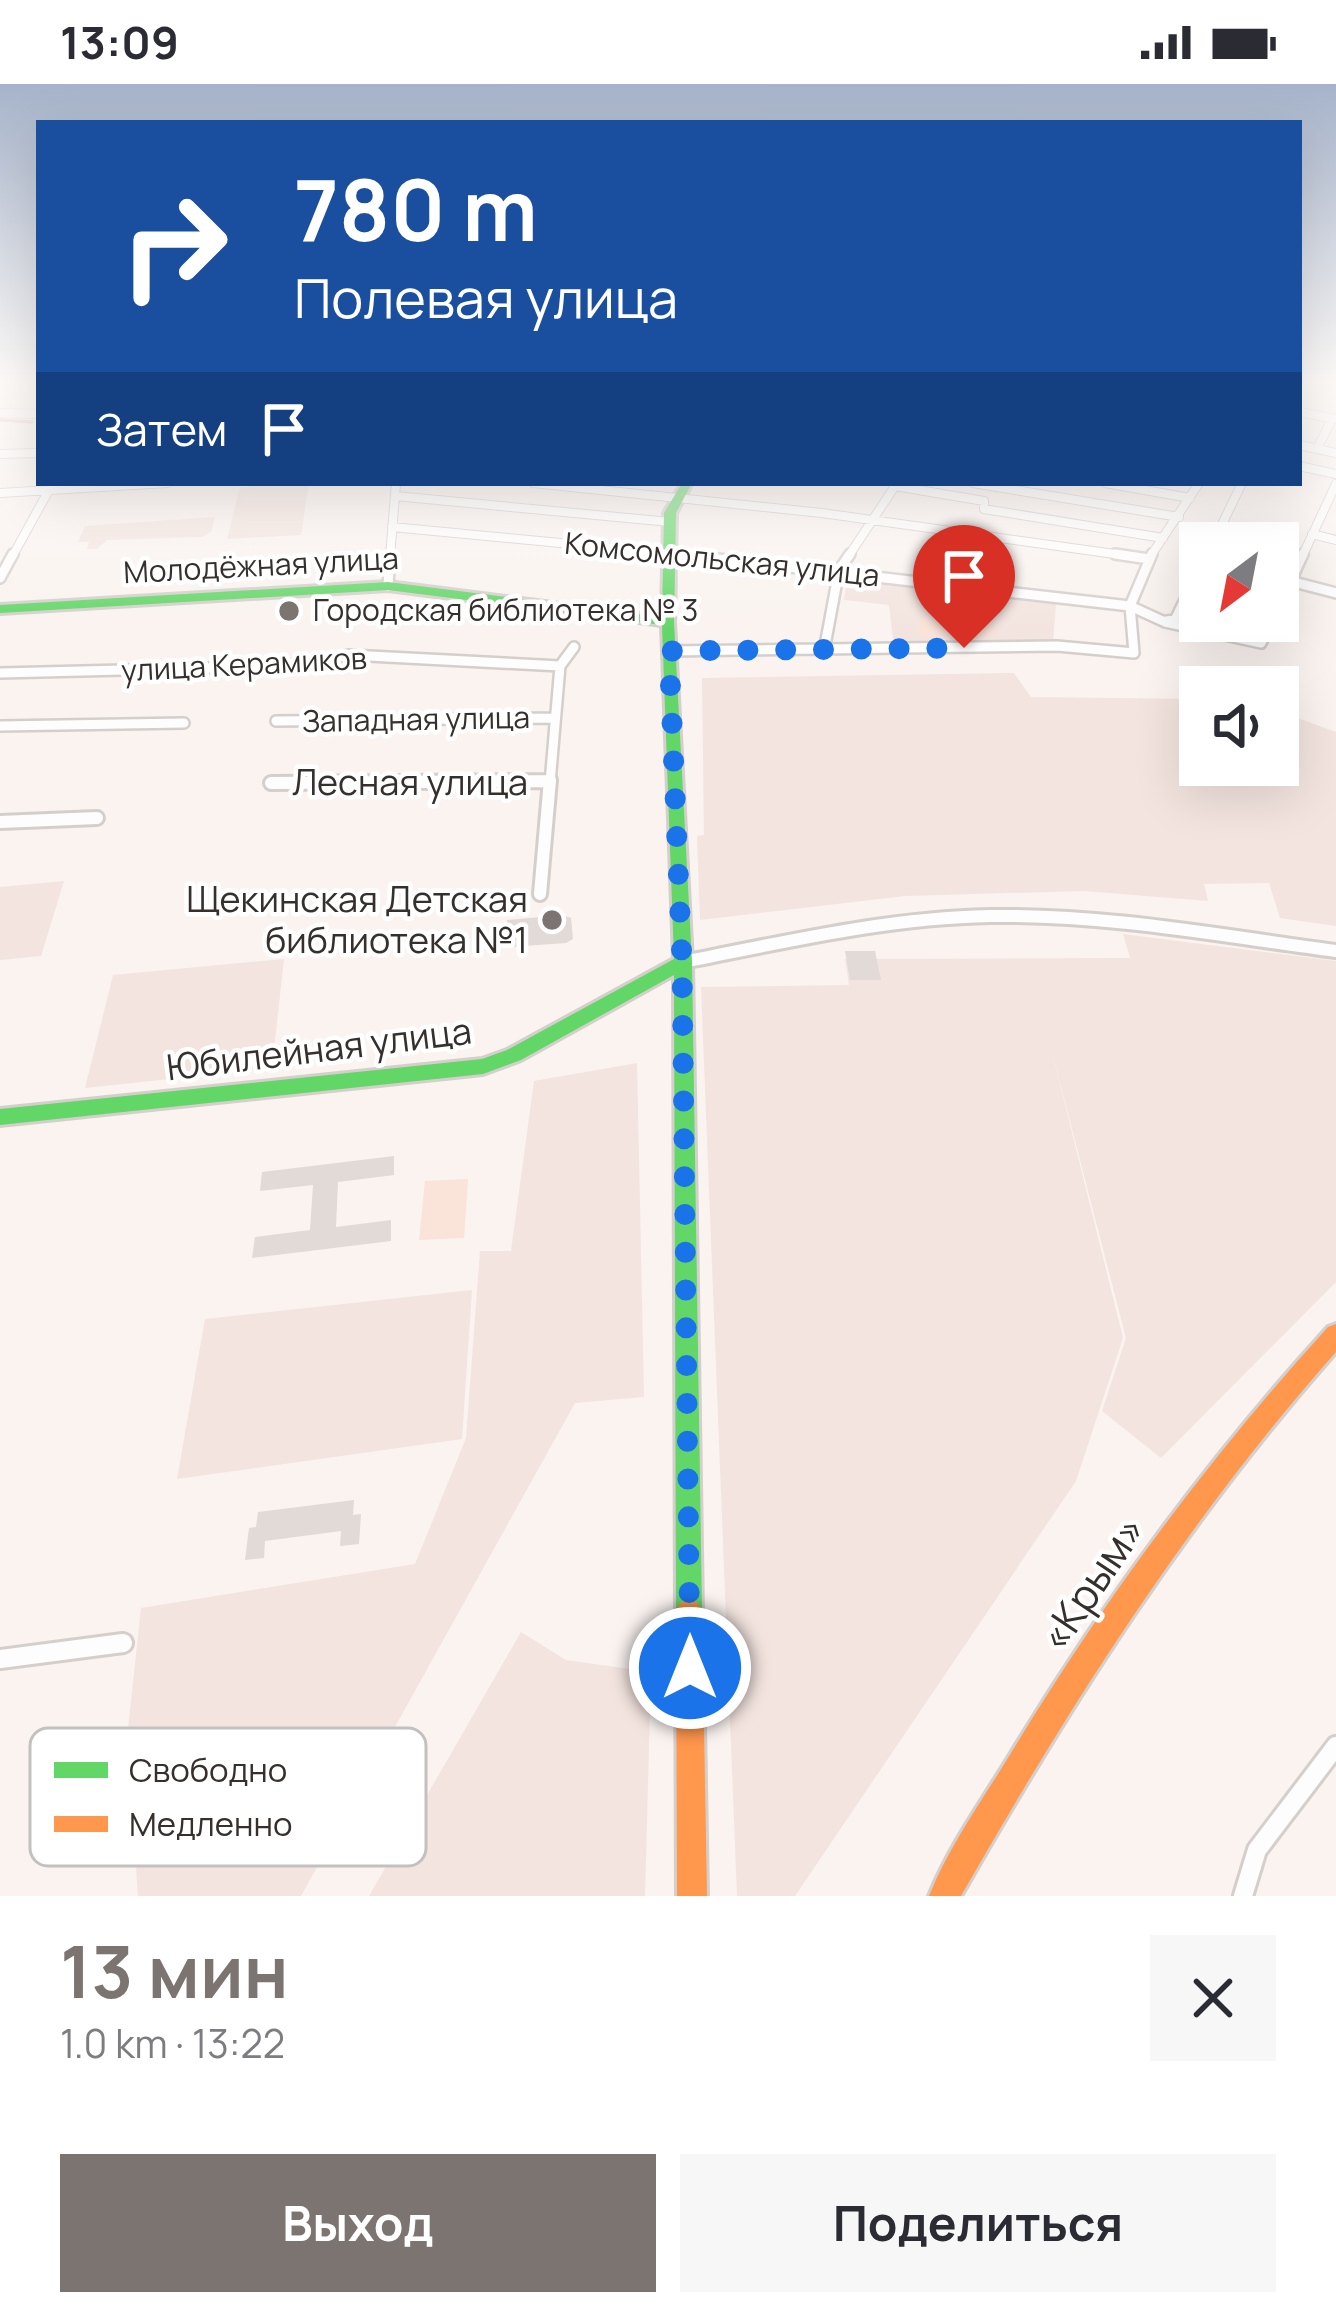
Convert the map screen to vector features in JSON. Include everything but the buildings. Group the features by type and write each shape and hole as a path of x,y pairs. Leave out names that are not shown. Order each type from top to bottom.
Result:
{"main road":[{"path":"682,490 670,522 668,622 682,962 692,1896"},
{"name":"Молодёжная улица","path":"0,610 388,586 668,622"},
{"name":"Юбилейная улица","path":"0,1117 483,1066 514,1055 682,962"},
{"name":"«Крым»","path":"944,1896 1023,1757 1140,1571 1217,1467 1336,1335"}],"street":[{"path":"1302,467 1336,474"},
{"path":"1299,562 1336,484"},
{"path":"0,493 117,486"},
{"path":"388,586 396,486"},
{"path":"597,486 682,490 1149,559"},
{"path":"824,651 839,570 895,486"},
{"path":"906,486 984,501 984,509 1163,538"},
{"path":"991,486 1179,517"},
{"path":"1122,486 1190,498"},
{"path":"669,651 1057,646 1134,653 1130,607 1149,559 1197,486"},
{"path":"1223,522 1241,486"},
{"path":"0,578 49,490"},
{"path":"395,496 670,522"},
{"name":"Комсомольская улица","path":"392,526 839,570 1130,607 1179,625"},
{"path":"1312,534 1336,540"},
{"path":"1299,583 1336,593"},
{"path":"1165,622 1175,620 1179,612"},
{"path":"540,894 560,666 574,646"},
{"name":"улица Керамиков","path":"0,673 283,666 350,655 560,666"},
{"name":"Западная улица","path":"276,721 555,718"},
{"path":"0,726 184,723"},
{"name":"Лесная улица","path":"271,782 548,782"},
{"path":"0,822 97,818"},
{"name":"Юбилейная улица","path":"682,962 844,930 946,918 1129,926 1336,951"},
{"path":"0,1659 123,1642"},
{"path":"1243,1896 1257,1850 1336,1746"}],"shaded area":[{"path":"309,486 301,535 227,539 240,487"},
{"path":"215,517 211,532 202,537 107,540 97,549 87,549 89,542 78,542 85,526"},
{"path":"847,580 1056,603 1053,642 894,647 889,605 844,600"},
{"path":"920,618 988,620 996,635 927,638 917,635"},
{"path":"1014,673 1031,697 1179,699 1179,786 1299,786 1299,719 1336,732 1336,926 1280,918 1269,883 1204,884 1208,901 1084,891 905,896 700,920 697,836 704,835 702,678"},
{"path":"64,881 41,956 0,960 0,887"},
{"path":"1123,934 1336,961 1336,1282 1161,1458 1102,1411 1126,1338 1050,1044 1123,1338 1076,1481 795,1896 737,1896 701,987 849,985 845,959 1130,958"},
{"path":"284,959 272,1068 85,1088 113,975"},
{"path":"637,1063 644,1397 575,1403 394,1728 128,1728 141,1608 415,1564 466,1438 480,1251 511,1251 534,1081"},
{"path":"468,1179 464,1238 419,1240 425,1181"},
{"path":"472,1290 462,1439 177,1479 205,1319"},
{"path":"521,1632 566,1660 651,1672 645,1896 369,1896 386,1866 426,1866 426,1797"},
{"path":"136,1866 318,1866 301,1896 138,1896"}],"traffic: fast":[{"path":"685,486 670,513 668,622 683,962 689,1612"},
{"path":"0,609 388,586 668,622"},
{"path":"0,1117 483,1066 514,1055 683,962"}],"traffic: slow":[{"path":"944,1896 1123,1604 1224,1466 1336,1335"},
{"path":"689,1612 692,1896"}],"place":[{"name":"Городская библиотека № 3","path":"289,611"},
{"name":"Щекинская Детская библиотека №1","path":"552,920"}],"route":[{"path":"690,1668 682,962 669,651 964,648"}]}
